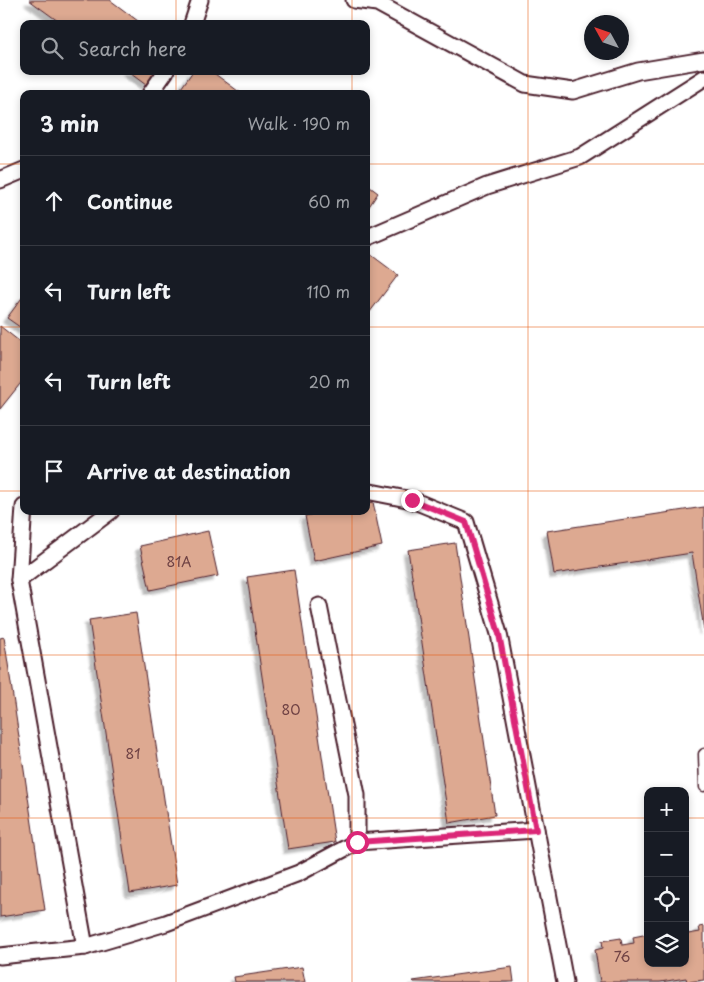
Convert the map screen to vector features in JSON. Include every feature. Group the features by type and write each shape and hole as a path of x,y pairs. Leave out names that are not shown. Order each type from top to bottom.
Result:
{"street":[{"path":"193,20 200,0"},
{"path":"354,0 377,3 525,84 573,90 638,71 704,60"},
{"path":"153,90 163,75"},
{"path":"370,236 487,186 580,157 704,78"},
{"path":"0,180 20,172"},
{"path":"370,492 412,500 466,522 499,634 565,982"},
{"path":"23,515 19,580 84,947"},
{"path":"19,580 106,515"},
{"path":"319,606 357,795 357,842"},
{"path":"0,956 84,947 166,923 299,873 357,842 536,830"}],"lane":[{"path":"704,753 702,754 704,787"}],"building":[{"path":"29,0 110,0 137,20 56,20"},
{"path":"132,75 153,75 146,85"},
{"path":"190,75 216,75 237,90 180,90"},
{"path":"370,187 378,193 370,205"},
{"path":"370,254 398,275 370,312"},
{"path":"20,300 20,327 7,318"},
{"path":"0,326 20,342 20,384 0,409"},
{"path":"370,502 373,502 382,546 314,561 305,516 370,515"},
{"path":"704,507 704,630 692,553 554,574 547,531"},
{"path":"208,531 218,576 150,590 140,546"},
{"path":"455,543 495,815 449,823 408,550"},
{"path":"294,570 335,842 288,849 247,577"},
{"path":"136,613 177,885 130,893 89,620"},
{"path":"4,637 45,910 0,917 0,638"},
{"path":"704,926 704,980 687,982 686,978 660,982 600,982 595,950 603,948 602,941 621,938 622,945 634,943 633,937 644,935 644,967 689,967 689,934 700,932 699,927"},
{"path":"302,967 305,982 235,982 234,977"},
{"path":"512,967 514,982 413,981"}],"route":[{"path":"357,842 536,830 499,634 466,522 412,500"}]}
